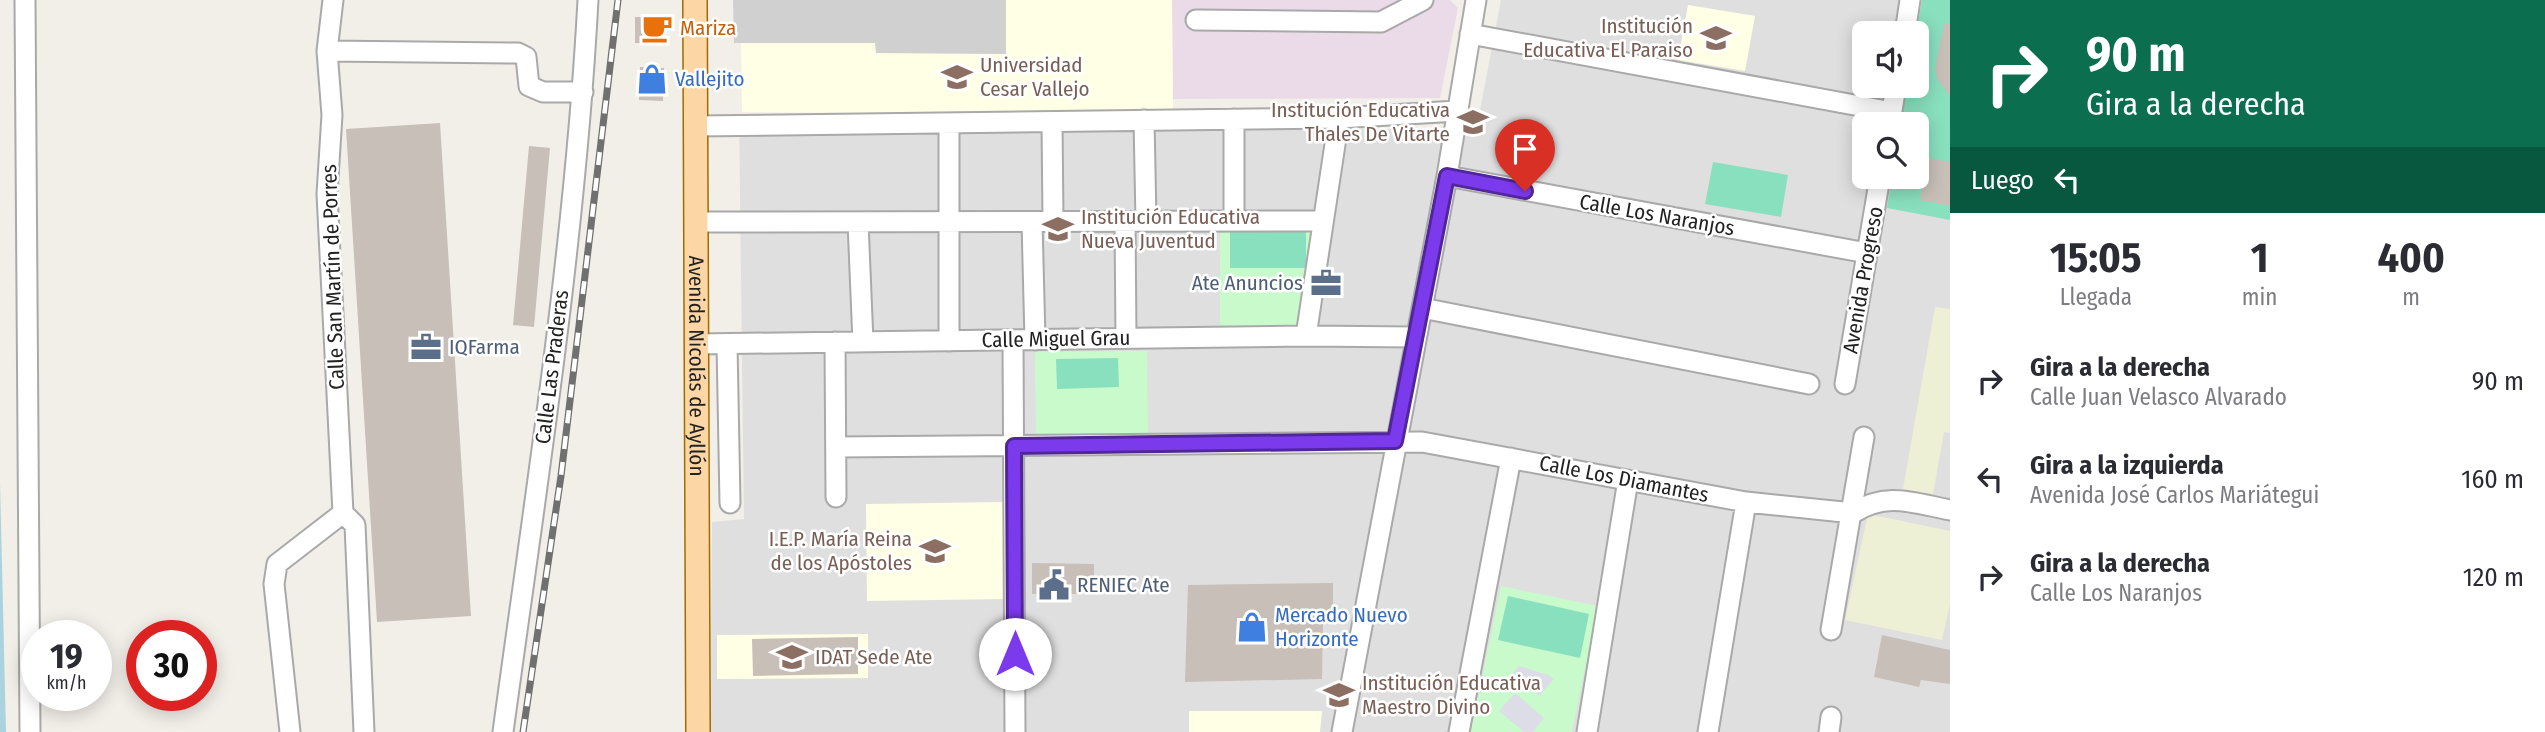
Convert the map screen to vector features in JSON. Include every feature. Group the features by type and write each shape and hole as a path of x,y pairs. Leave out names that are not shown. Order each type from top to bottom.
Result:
{"main road":[{"name":"Avenida Nicolás de Ayllón","path":"679,0 684,732"},
{"name":"Avenida Nicolás de Ayllón","path":"695,0 698,732"}],"street":[{"path":"25,0 30,732"},
{"name":"Calle San Martín de Porres","path":"333,0 327,51 332,115 327,194 343,513"},
{"name":"Calle Las Praderas","path":"503,732 550,385 583,92 588,0"},
{"path":"1196,20 1381,22 1423,0"},
{"path":"1348,731 1395,441 1447,176 1476,0"},
{"path":"1907,21 1910,0"},
{"path":"1469,34 1860,112"},
{"path":"327,51 518,53 526,57 529,86 543,92 583,92"},
{"path":"695,126 1339,118 1457,111"},
{"path":"1306,336 1339,118"},
{"path":"1234,119 1234,221"},
{"path":"1144,120 1146,221"},
{"path":"1052,122 1053,221"},
{"path":"949,123 949,341"},
{"name":"Calle Los Naranjos","path":"1447,176 1867,253"},
{"name":"Avenida Progreso","path":"1845,384 1878,189"},
{"path":"695,222 1322,221"},
{"path":"858,222 863,342"},
{"path":"1032,222 1035,340"},
{"path":"1125,222 1126,338"},
{"path":"1422,308 1809,384"},
{"name":"Calle Miguel Grau","path":"697,344 1415,337"},
{"path":"1013,340 1015,732"},
{"path":"835,342 836,497"},
{"path":"727,344 730,503"},
{"path":"1831,630 1864,437"},
{"name":"Calle Los Diamantes","path":"836,447 1422,442 1746,502 1853,513"},
{"path":"1459,732 1511,458"},
{"path":"1587,732 1628,480"},
{"path":"1853,513 1876,500 1894,499 1950,510"},
{"path":"1708,732 1746,502"},
{"path":"290,732 274,584 277,564 343,513 355,524 364,732"}],"shaded area":[{"path":"733,0 1006,0 1006,54 876,53 875,43 734,43"},
{"name":"Universidad Cesar Vallejo","path":"1006,0 1172,0 1173,115 742,112 741,43 876,43 876,53 1006,54"},
{"path":"1172,0 1450,0 1458,8 1440,98 1173,99"},
{"path":"1501,0 1950,0 1950,732 710,732 712,522 744,519 739,116 1476,131"},
{"name":"Institución Educativa El Paraiso","path":"1688,5 1755,16 1745,71 1678,60"},
{"path":"1935,307 1950,309 1950,433 1944,432 1933,494 1903,489"},
{"name":"I.E.P. María Reina de los Apóstoles","path":"1004,502 1005,599 867,601 866,504"},
{"path":"1868,514 1950,531 1950,604 1942,640 1845,620"},
{"name":"IDAT Sede Ate","path":"868,634 868,678 717,679 717,635"},
{"path":"1519,666 1554,679 1539,696 1512,674"},
{"path":"1515,693 1544,718 1533,732 1524,732 1499,711"},
{"path":"1189,711 1322,711 1320,732 1189,732"}],"green space":[{"path":"1922,0 1950,0 1950,220 1887,208 1890,189 1929,189 1929,112 1903,112 1905,98 1929,98 1929,21 1918,21"},
{"path":"1713,162 1788,175 1781,217 1705,204"},
{"path":"1220,225 1318,225 1304,328 1220,328"},
{"path":"1306,229 1306,268 1230,268 1230,230"},
{"path":"1147,351 1148,438 1036,440 1035,352"},
{"path":"1118,358 1119,387 1057,389 1056,359"},
{"path":"1501,586 1598,606 1572,732 1471,732"},
{"path":"1508,596 1589,614 1580,658 1498,640"}],"water":[{"path":"0,482 6,732 0,732"}],"building":[{"path":"635,17 663,17 663,44 635,43"},
{"path":"1944,24 1950,24 1950,96 1937,79 1935,69"},
{"name":"Vallejito","path":"640,67 664,68 663,101 639,100"},
{"path":"440,123 471,616 377,622 346,129"},
{"path":"529,146 550,148 534,327 513,325"},
{"path":"1929,158 1950,162 1950,206 1920,200 1922,189 1929,189"},
{"name":"RENIEC Ate","path":"1032,563 1094,564 1094,576 1077,576 1077,594 1032,594"},
{"name":"Mercado Nuevo Horizonte","path":"1333,583 1333,611 1330,620 1323,620 1322,679 1185,682 1188,585"},
{"path":"1882,635 1950,650 1950,684 1921,680 1919,687 1874,677"},
{"path":"858,637 858,674 753,676 752,639"}],"railway":[{"path":"523,732 561,476 618,0"}],"place":[{"name":"Mariza","path":"657,28"},
{"name":"Institución Educativa El Paraiso","path":"1716,38"},
{"name":"Universidad Cesar Vallejo","path":"957,77"},
{"name":"Vallejito","path":"652,79"},
{"name":"Institución Educativa Thales De Vitarte","path":"1473,122"},
{"name":"Institución Educativa Nueva Juventud","path":"1058,229"},
{"name":"Ate Anuncios","path":"1326,283"},
{"name":"IQFarma","path":"426,347"},
{"name":"I.E.P. María Reina de los Apóstoles","path":"935,551"},
{"name":"RENIEC Ate","path":"1054,585"},
{"name":"Mercado Nuevo Horizonte","path":"1252,627"},
{"name":"IDAT Sede Ate","path":"792,657"},
{"name":"Institución Educativa Maestro Divino","path":"1339,695"}],"route":[{"path":"1015,654 1014,446 1395,441 1447,176 1525,191"}]}
